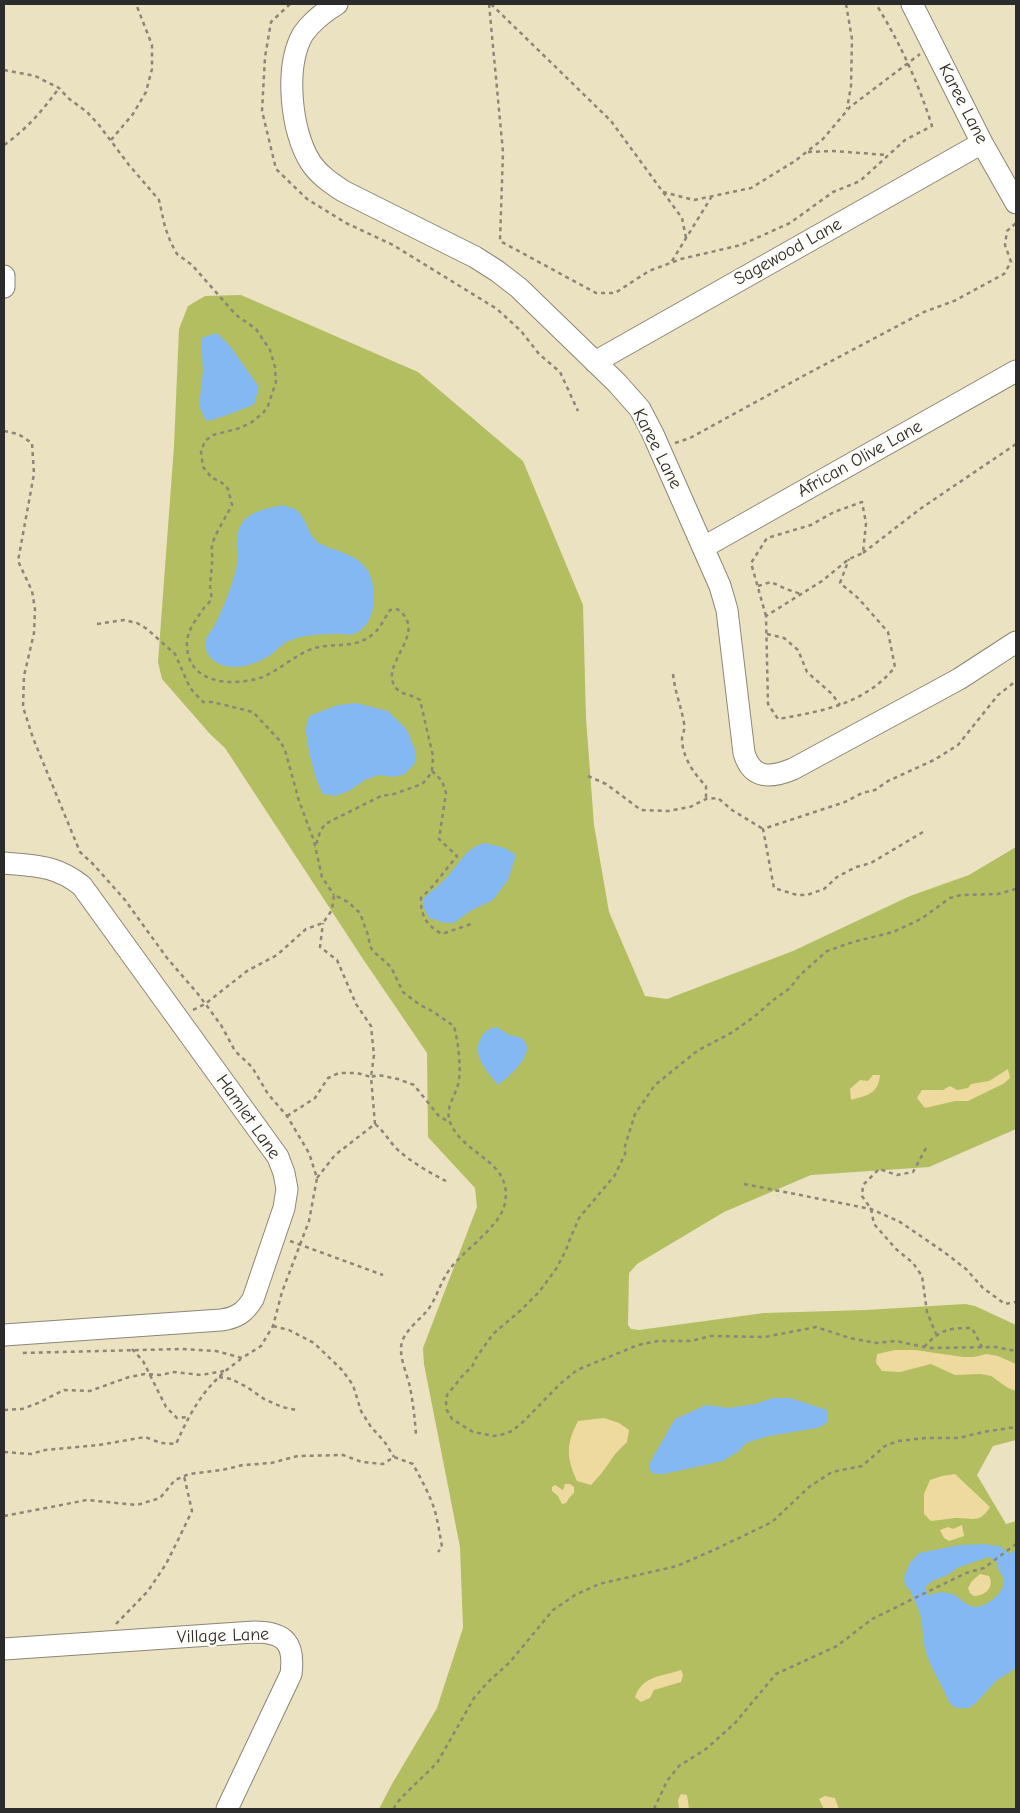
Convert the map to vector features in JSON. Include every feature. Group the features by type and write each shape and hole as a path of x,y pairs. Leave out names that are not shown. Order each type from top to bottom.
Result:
{"street":[{"name":"Karee Lane","path":"337,4 318,16 303,35 294,56 292,84 296,128 302,148 312,165 324,178 342,191 475,257 497,271 519,288 640,409 659,447 720,586 727,610 744,753 752,769 760,774 774,776 784,773 959,679 1016,642"},
{"name":"Karee Lane","path":"912,4 982,143 1016,203"},
{"name":"Sagewood Lane","path":"595,362 982,143"},
{"path":"4,276 4,287"},
{"name":"African Olive Lane","path":"704,547 1016,371"},
{"name":"Hamlet Lane","path":"4,863 58,870 70,876 82,886 278,1156 287,1189 284,1208 253,1299 246,1310 239,1315 230,1319 4,1335"},
{"name":"Village Lane","path":"4,1649 267,1632 278,1634 286,1641 291,1651 290,1674 227,1809"}],"path":[{"path":"111,140 133,114 146,92 152,69 152,45 136,4"},
{"path":"490,4 610,121 682,218 686,238"},
{"path":"490,4 503,152 500,241 596,292 615,293 649,271 672,262 741,244 790,223 833,192 860,181 905,140 932,126 921,90 909,63 876,4"},
{"path":"846,4 852,39 851,86 847,110"},
{"path":"663,192 694,200 751,188 771,177 823,139 847,110 933,44"},
{"path":"4,70 34,76 59,88 68,98 87,112 159,200 165,227 177,254 192,265 236,314 256,329 270,350 275,367 276,382 268,406 252,422 240,428 213,435 205,441 201,451 203,466 212,478 220,481 228,489 232,505 212,544 211,599 194,622 187,640 188,654 194,669 200,674 222,681 237,683 251,681 280,668 313,648 356,644 369,638 377,630 390,610 397,609 403,613 408,626 404,648 392,667 392,680 396,688 404,695 414,696 420,700 431,744 433,756 432,770 422,784 394,794 381,796 326,824 320,832 315,848"},
{"path":"4,145 40,114 59,88"},
{"path":"806,152 833,150 888,155"},
{"path":"672,262 712,196"},
{"path":"659,447 690,438 796,379 924,312 954,301 1004,274 1011,262 1005,245 1006,231 1016,224"},
{"path":"477,295 497,309 560,372 578,411"},
{"path":"766,616 822,581 849,559 863,553 920,509 1016,444"},
{"path":"849,559 840,583 858,598 888,632 895,667 886,678 852,701 825,710 778,719 768,704 766,616 751,563 767,538 811,525 834,512 862,502 866,523 863,553"},
{"path":"758,586 771,582 786,590 802,594"},
{"path":"97,624 124,620 137,622 148,629 175,654 190,688 203,702 212,702 253,712 280,740 285,750 322,877 334,895 348,902 360,913 370,946 391,967 403,992 454,1026 460,1072 459,1081 448,1112 450,1123"},
{"path":"767,634 784,638 798,650 806,672 832,694 840,705"},
{"path":"673,674 685,730 682,738 687,759 694,774 706,786 706,799"},
{"path":"763,829 800,818 845,802 862,793 875,790 888,781 934,760 958,745 998,695 1016,681"},
{"path":"432,770 442,781 446,793 439,839 456,856 420,898 420,909 428,924 442,934 474,923"},
{"path":"588,776 606,784 641,810 668,811 690,807 706,799 718,798 732,810 763,829 774,888 797,895 807,895 824,889 837,877 856,867 871,863 924,832"},
{"path":"1016,889 998,894 961,894 950,898 921,919 893,932 827,951 800,975 790,988 754,1017 731,1033 697,1051 655,1085 635,1114 624,1146 625,1154 615,1175 580,1218 556,1270 533,1298 493,1334 472,1367 447,1395 446,1402 447,1410 456,1423 473,1432 494,1436 512,1431 577,1370 638,1345 658,1341 691,1340 711,1336 765,1337 816,1327 850,1338 876,1343 896,1341 924,1347 996,1347 1016,1351"},
{"path":"334,895 332,910 323,923 320,947 337,960 356,1004 371,1026 374,1055 371,1077 376,1124 385,1132 398,1151 423,1169 446,1181"},
{"path":"178,1019 205,1004 247,971 276,955 306,929 323,923"},
{"path":"287,1116 315,1098 328,1078 339,1073 356,1073 371,1077 378,1075 414,1085 438,1115 450,1123 465,1144 495,1166 504,1186 505,1204 496,1221 449,1270 428,1311 408,1332 402,1343 402,1358 410,1385 416,1436"},
{"path":"317,1178 335,1155 376,1124"},
{"path":"926,1148 913,1172 897,1175 879,1169 863,1184 862,1196 871,1209 874,1224 896,1248 914,1263 922,1276 927,1312 936,1334"},
{"path":"744,1184 871,1209 916,1231 966,1269 983,1288 1006,1304 1016,1302"},
{"path":"275,1235 383,1275"},
{"path":"273,1326 289,1330 314,1342 342,1370 353,1385 361,1411 394,1457 413,1464 435,1510 442,1547 438,1552"},
{"path":"924,1347 936,1334 954,1328 972,1328 982,1347"},
{"path":"132,1349 143,1361 166,1406 177,1418 189,1417"},
{"path":"4,1452 31,1454 45,1450 99,1445 145,1437 161,1443 176,1444 194,1405 224,1371 242,1358"},
{"path":"4,1410 22,1408 38,1403 64,1390 90,1391 129,1377 174,1372 201,1375 224,1371"},
{"path":"219,1377 231,1379 264,1399 282,1407 296,1410"},
{"path":"394,1809 406,1793 437,1763 474,1698 510,1662 553,1610 575,1596 599,1584 677,1566 716,1549 772,1522 809,1487 832,1472 862,1466 885,1446 898,1441 926,1438 959,1438 1016,1427"},
{"path":"4,1516 87,1500 137,1504 160,1498 175,1480 184,1476 243,1465 271,1463 298,1456 343,1455 362,1462 383,1464 394,1457"},
{"path":"108,1642 110,1629 123,1619 148,1591 180,1538 192,1511 184,1476"},
{"path":"654,1809 667,1781 679,1766 706,1748 736,1723 776,1674 837,1646 872,1619 966,1574 984,1568 1016,1544"}],"green space":[{"path":"241,295 418,372 523,461 583,605 586,718 594,825 609,912 645,996 667,999 793,951 910,896 969,875 1016,847 1016,1129 929,1167 811,1175 724,1212 637,1264 629,1273 628,1325 631,1329 639,1330 764,1313 866,1310 965,1304 975,1306 1016,1325 1016,1440 993,1446 977,1475 1006,1524 1016,1521 1016,1809 379,1809 437,1708 463,1628 460,1547 424,1364 423,1348 477,1207 475,1188 428,1137 427,1053 225,748 210,734 162,679 158,662 174,446 179,329 188,306 205,296"}],"sand":[{"path":"1008,1069 1010,1078 1003,1084 968,1101 955,1101 925,1108 917,1098 922,1090 943,1090 950,1086 957,1090 968,1088 971,1084 989,1081"},
{"path":"873,1075 880,1075 874,1090 867,1095 851,1100 850,1089 860,1080 868,1081"},
{"path":"895,1350 915,1350 963,1357 986,1354 998,1356 1016,1364 1016,1391 1008,1388 991,1376 981,1374 955,1375 931,1364 900,1372 882,1371 876,1363 877,1354"},
{"path":"604,1418 619,1423 629,1430 627,1442 591,1485 577,1481 569,1458 571,1437 574,1429 578,1421"},
{"path":"955,1474 990,1507 986,1513 975,1519 955,1518 931,1521 924,1514 924,1494 930,1480"},
{"path":"565,1484 570,1484 574,1487 574,1493 566,1503 562,1504 558,1496 552,1491 552,1487 555,1485 563,1490"},
{"path":"962,1525 964,1536 949,1541 944,1538 940,1530 948,1527 953,1529"},
{"path":"980,1574 989,1576 991,1584 985,1593 974,1596 968,1588 972,1581"},
{"path":"681,1670 683,1675 681,1682 654,1690 650,1698 641,1702 635,1697 638,1690 648,1681"},
{"path":"681,1794 687,1795 689,1809 679,1809 678,1800"},
{"path":"825,1796 835,1798 839,1809 824,1809 819,1799"}],"water":[{"path":"217,333 230,346 259,387 254,405 206,421 199,406 203,371 201,338"},
{"path":"284,505 299,512 315,540 358,560 368,571 374,596 371,615 362,629 354,634 323,634 297,638 288,641 269,656 245,666 232,667 219,664 209,655 205,643 219,617 234,577 237,564 237,539 240,527 247,518 256,512"},
{"path":"356,703 388,711 407,730 415,750 416,762 405,774 394,777 379,775 365,780 349,791 335,796 323,794 314,771 308,743 306,728 309,716 338,705"},
{"path":"485,843 505,848 516,855 508,880 493,900 470,911 454,923 446,923 429,918 424,908 423,899 442,883 467,853 478,845"},
{"path":"497,1027 507,1034 522,1039 526,1044 527,1050 520,1064 498,1085 482,1064 478,1052 478,1046 483,1034"},
{"path":"773,1398 790,1398 827,1410 828,1418 826,1424 817,1428 769,1436 746,1443 739,1451 723,1461 664,1474 654,1474 650,1470 649,1464 675,1419 706,1405 729,1408 755,1404"},
{"path":"984,1544 996,1546 999,1550 994,1555 957,1568 948,1575 932,1581 923,1589 912,1592 905,1585 904,1577 910,1563 919,1553 960,1545"},
{"path":"1016,1550 1016,1668 996,1681 969,1708 957,1708 949,1701 927,1656 921,1617 915,1602 931,1594 944,1592 953,1594 974,1607 986,1604 1002,1589 1004,1581 998,1568 1000,1561"}],"waterway":[{"path":"996,1553 1003,1558"},
{"path":"918,1590 922,1599"}]}
